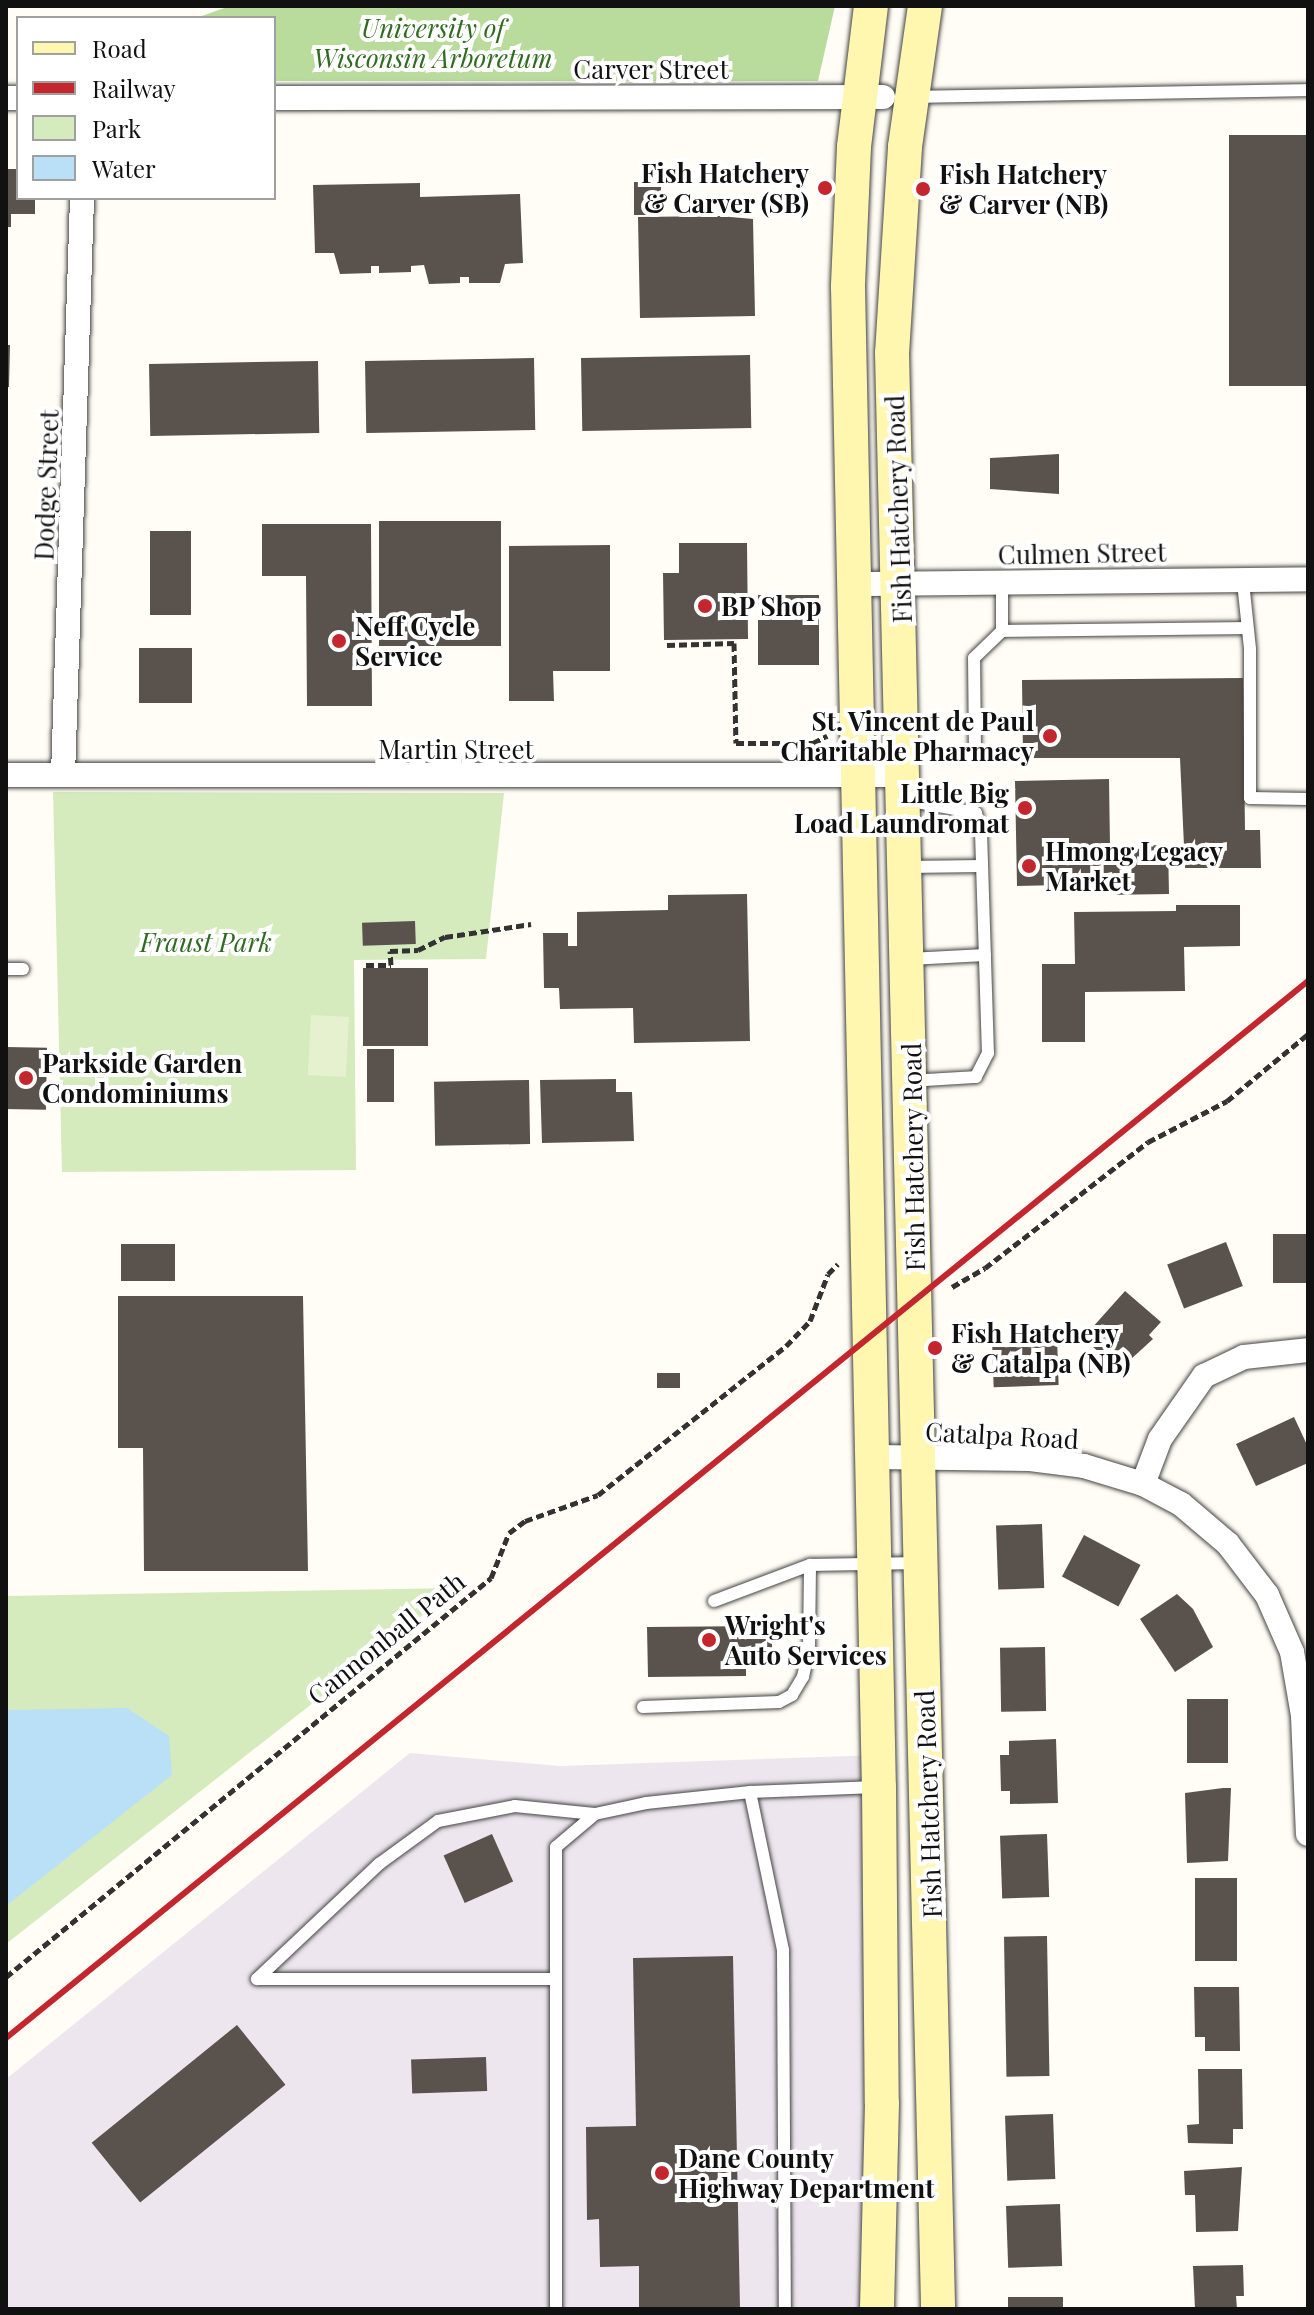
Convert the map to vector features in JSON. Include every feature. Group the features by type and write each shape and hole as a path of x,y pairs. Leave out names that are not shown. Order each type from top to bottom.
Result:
{"main road":[{"name":"Fish Hatchery Road","path":"871,6 884,97 901,584 938,2309"},
{"name":"Fish Hatchery Road","path":"877,2309 882,2103 876,1563 848,244 884,97 925,6"}],"street":[{"name":"Carver Street","path":"276,98 884,97"},
{"name":"Dodge Street","path":"63,775 82,200"},
{"name":"Culmen Street","path":"856,584 1308,579"},
{"name":"Martin Street","path":"6,775 859,776 905,788"},
{"path":"1143,1484 1160,1439 1204,1376 1244,1357 1308,1350"},
{"name":"Catalpa Road","path":"874,1457 1057,1463 1143,1484 1181,1504 1228,1544 1267,1595 1292,1652 1301,1703 1308,1834"}],"lane":[{"path":"884,97 1308,90"},
{"path":"1002,582 1002,631"},
{"path":"1243,582 1244,628 1250,649 1250,798 1308,799"},
{"path":"975,751 974,658 1002,631 1244,628"},
{"path":"905,788 976,813 982,866 988,1053 976,1077 911,1081"},
{"path":"907,867 982,866"},
{"path":"909,959 985,955"},
{"path":"6,969 23,969"},
{"path":"714,1601 810,1565 921,1563"},
{"path":"643,1707 779,1702 792,1695 803,1677 809,1648 810,1565"},
{"path":"556,1979 257,1979 379,1864 438,1821 515,1806 595,1814 750,1792 879,1787"},
{"path":"750,1792 783,1950 785,2309"},
{"path":"556,2309 556,1847 595,1814"}],"path":[{"path":"667,645 734,643 736,743 813,743 828,735"},
{"path":"366,965 391,965 390,951 418,950 445,937 531,924"},
{"path":"952,1287 985,1268 1148,1142 1227,1101 1308,1034"},
{"name":"Cannonball Path","path":"6,1977 491,1578 509,1533 525,1521 598,1495 786,1346 810,1321 828,1274 839,1263"}],"shaded area":[{"path":"410,1753 560,1766 878,1755 877,2309 6,2309 6,2079"}],"green space":[{"name":"University of Wisconsin Arboretum","path":"230,6 835,6 818,81 276,81 276,16 202,16"},
{"name":"Fraust Park","path":"53,792 504,793 486,959 354,960 356,1170 62,1172"},
{"path":"311,1015 349,1017 346,1077 308,1075"},
{"path":"455,1588 393,1640 6,1944 6,1596"}],"water":[{"path":"127,1708 169,1736 172,1775 6,1906 6,1710"}],"building":[{"path":"1229,135 1308,135 1308,386 1229,386"},
{"path":"6,169 16,169 16,200 35,200 35,214 11,214 11,227 6,227"},
{"path":"634,182 661,182 661,215 634,215"},
{"path":"420,183 420,197 520,194 523,263 505,264 500,283 469,283 469,277 460,277 460,283 429,284 424,265 411,266 411,272 379,273 379,266 371,266 371,273 340,274 334,253 315,253 313,185"},
{"path":"719,216 753,219 755,316 640,318 638,217"},
{"path":"6,345 10,345 9,387 6,387"},
{"path":"750,355 751,428 582,431 581,358"},
{"path":"534,358 535,430 366,433 365,361"},
{"path":"318,361 319,433 150,436 149,364"},
{"path":"1059,454 1059,494 990,489 990,458"},
{"path":"379,521 501,521 501,646 379,646"},
{"name":"Neff Cycle Service","path":"262,524 371,524 372,706 307,706 306,576 262,576"},
{"path":"150,531 191,531 191,615 150,615"},
{"name":"BP Shop","path":"679,543 747,543 748,639 664,640 663,573 679,573"},
{"path":"610,545 610,671 553,671 554,701 509,701 509,546"},
{"path":"758,595 819,595 819,665 758,665"},
{"path":"139,648 192,648 192,703 139,703"},
{"path":"1243,678 1245,830 1260,830 1261,868 1185,868 1180,758 1023,758 1022,680"},
{"path":"1109,779 1110,846 1168,845 1169,894 1104,895 1104,884 1017,886 1015,781"},
{"path":"747,894 750,1041 634,1043 633,1008 560,1009 559,988 544,988 543,933 568,933 568,946 577,946 577,912 668,910 668,895"},
{"path":"1176,905 1240,905 1240,946 1184,947 1185,991 1085,992 1085,1042 1042,1042 1042,964 1075,964 1074,912 1176,911"},
{"path":"415,921 416,944 363,946 362,923"},
{"path":"363,968 428,968 428,1046 363,1046"},
{"name":"Parkside Garden Condominiums","path":"6,1047 47,1048 46,1110 6,1109"},
{"path":"367,1049 394,1049 394,1102 367,1102"},
{"path":"616,1079 616,1092 632,1092 634,1141 542,1143 540,1080"},
{"path":"529,1080 530,1144 435,1146 434,1082"},
{"path":"1273,1234 1308,1234 1308,1283 1273,1283"},
{"path":"1226,1242 1243,1286 1184,1308 1167,1265"},
{"path":"121,1244 175,1244 175,1281 121,1281"},
{"path":"1125,1291 1161,1322 1149,1335 1153,1339 1119,1370 1083,1338"},
{"path":"118,1296 303,1296 308,1571 144,1571 143,1448 118,1448"},
{"path":"1057,1338 1059,1385 994,1387 992,1340"},
{"path":"657,1373 680,1373 680,1388 657,1388"},
{"path":"1294,1417 1308,1447 1308,1463 1256,1486 1236,1444"},
{"path":"1042,1524 1044,1588 998,1590 996,1526"},
{"path":"1084,1535 1141,1565 1118,1607 1062,1576"},
{"path":"1177,1594 1193,1609 1213,1647 1175,1672 1140,1619"},
{"name":"Wright's Auto Services","path":"772,1626 772,1652 746,1653 746,1676 648,1677 647,1627"},
{"path":"1045,1647 1046,1711 1001,1712 1000,1648"},
{"path":"1187,1699 1228,1699 1228,1763 1187,1763"},
{"path":"1056,1739 1058,1803 1010,1804 1010,1791 1001,1791 1000,1755 1009,1755 1009,1741"},
{"path":"1231,1788 1228,1861 1187,1863 1185,1793"},
{"path":"492,1834 513,1882 465,1903 444,1856"},
{"path":"1047,1834 1049,1897 1002,1899 1000,1836"},
{"path":"1195,1878 1237,1878 1237,1961 1195,1961"},
{"path":"1047,1936 1049,2076 1006,2077 1004,1937"},
{"name":"Dane County Highway Department","path":"733,1956 740,2309 639,2309 639,2266 600,2267 599,2219 587,2220 586,2127 636,2126 633,1958"},
{"path":"1194,1987 1239,1987 1240,2051 1205,2051 1205,2037 1195,2037"},
{"path":"237,2025 285,2085 140,2203 92,2143"},
{"path":"486,2057 487,2091 412,2094 411,2060"},
{"path":"1198,2069 1242,2069 1243,2129 1233,2129 1233,2144 1188,2143 1187,2125 1199,2124"},
{"path":"1053,2114 1055,2179 1007,2181 1005,2116"},
{"path":"1242,2167 1238,2231 1196,2232 1195,2195 1185,2195 1184,2171"},
{"path":"1060,2204 1062,2266 1008,2268 1006,2206"},
{"path":"1243,2265 1244,2296 1236,2296 1237,2309 1195,2309 1193,2266"},
{"path":"1008,2297 1063,2297 1063,2309 1008,2309"}],"railway":[{"path":"6,2038 1308,981"}],"place":[{"name":"Fish Hatchery & Carver (SB)","path":"825,188"},
{"name":"Fish Hatchery & Carver (NB)","path":"923,189"},
{"name":"BP Shop","path":"705,606"},
{"name":"Neff Cycle Service","path":"339,641"},
{"name":"St. Vincent de Paul Charitable Pharmacy","path":"1050,736"},
{"name":"Little Big Load Laundromat","path":"1025,808"},
{"name":"Hmong Legacy Market","path":"1029,866"},
{"name":"Parkside Garden Condominiums","path":"26,1078"},
{"name":"Fish Hatchery & Catalpa (NB)","path":"935,1348"},
{"name":"Wright's Auto Services","path":"709,1640"},
{"name":"Dane County Highway Department","path":"662,2173"}]}
